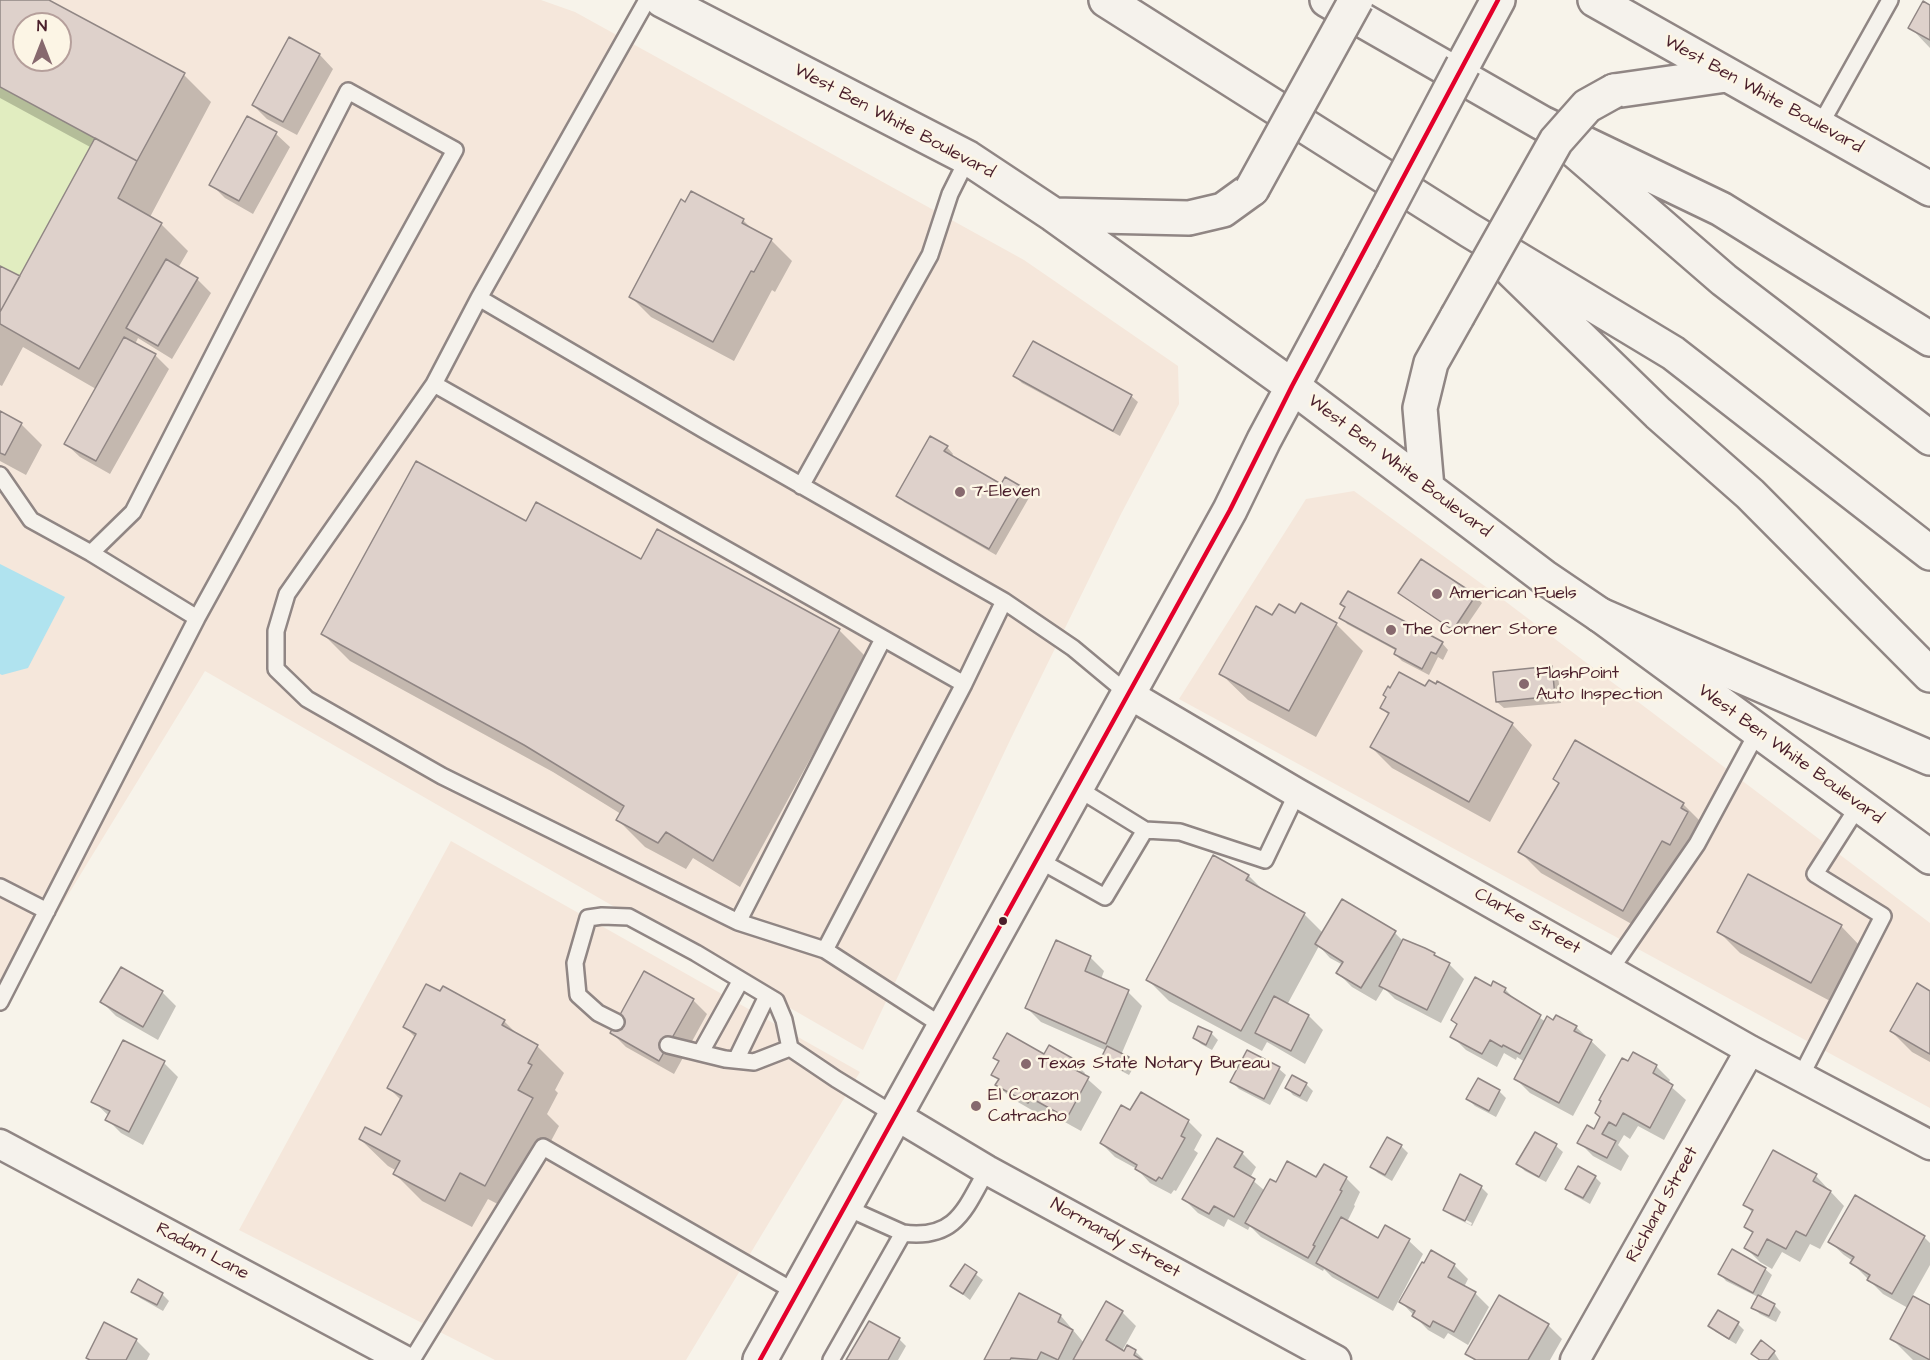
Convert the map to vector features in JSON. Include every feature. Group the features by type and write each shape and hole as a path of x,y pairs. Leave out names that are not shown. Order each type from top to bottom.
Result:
{"main road":[{"name":"West Ben White Boulevard","path":"662,0 968,158 1054,215 1292,386 1544,577 1600,615 1930,857"},
{"path":"1106,0 1469,230 1673,353 1930,553"},
{"path":"1327,0 1542,123 1721,209 1930,339"},
{"path":"1054,215 1189,218 1223,210 1251,189 1356,0"},
{"name":"West Ben White Boulevard","path":"1596,0 1930,189"},
{"path":"760,1360 1230,510 1292,386 1494,7"},
{"path":"1427,488 1420,408 1431,363 1556,141 1587,106 1614,91 1726,75"},
{"path":"1542,123 1724,280 1930,438"},
{"path":"1469,230 1658,412 1750,494 1930,675"},
{"path":"1600,615 1918,753"}],"street":[{"name":"Clarke Street","path":"1127,693 1750,1050 1930,1145"},
{"name":"Richland Street","path":"1575,1360 1750,1050"},
{"name":"Normandy Street","path":"895,1116 987,1170 1336,1360"},
{"name":"Radam Lane","path":"0,1144 404,1360"}],"lane":[{"path":"647,0 479,298 434,384 286,594 276,632 276,669 308,699 442,776 738,922 825,950 945,1027"},
{"path":"1819,127 1890,0"},
{"path":"0,1002 197,618 455,150 348,92 132,512 91,553"},
{"path":"801,486 930,255 950,194 968,158"},
{"path":"479,298 801,486 1004,601 1073,648 1127,693"},
{"path":"434,384 964,684"},
{"path":"0,475 31,520 91,553 197,618"},
{"path":"825,950 964,684 1004,601"},
{"path":"738,922 883,639"},
{"path":"1611,969 1697,844 1758,731"},
{"path":"1077,788 1145,830 1180,832 1265,860 1298,793"},
{"path":"1801,1076 1883,916 1815,874 1859,805"},
{"path":"1037,859 1105,897 1145,830"},
{"path":"0,887 47,911"},
{"path":"616,1022 598,1013 578,995 575,963 588,918 628,917 696,953 776,1001 784,1020 790,1048 895,1116"},
{"path":"701,1052 741,980"},
{"path":"736,1060 767,996"},
{"path":"668,1045 725,1059 754,1062 790,1048"},
{"path":"412,1360 543,1147 797,1293"},
{"path":"845,1208 903,1233 920,1235 937,1233 949,1227 964,1210 987,1170"},
{"path":"831,1360 903,1233"}],"shaded area":[{"path":"0,0 541,0 575,12 1024,260 1178,366 1179,404 1121,514 1013,734 863,1050 205,671 0,1006"},
{"path":"1354,491 1497,595 1930,923 1930,1108 1179,699 1306,499"},
{"path":"451,841 860,1072 686,1360 495,1360 239,1230"}],"green space":[{"path":"0,87 95,138 20,276 0,266"}],"water":[{"path":"0,564 65,597 28,668 2,675 0,674"}],"building":[{"path":"0,0 49,0 71,12 12,12 12,72 72,72 72,12 185,73 137,161 0,87"},
{"path":"1923,1 1930,5 1930,40 1908,28"},
{"path":"289,37 320,54 283,122 252,105"},
{"path":"247,116 277,132 239,201 209,185"},
{"path":"95,138 137,161 118,198 162,223 79,369 0,324 0,312"},
{"path":"691,191 744,219 742,223 772,239 754,272 751,271 713,342 629,297 681,199 685,202"},
{"path":"166,259 198,278 158,346 126,328"},
{"path":"0,266 20,276 0,312"},
{"path":"124,337 156,354 96,461 64,444"},
{"path":"1033,341 1132,395 1113,431 1013,376"},
{"path":"0,411 22,423 5,455 0,453"},
{"name":"7-Eleven","path":"930,436 948,446 944,451 1001,484 1005,477 1024,488 989,549 896,496"},
{"path":"416,461 526,521 536,502 641,559 657,529 840,629 713,861 666,832 658,843 616,820 624,806 524,745 321,634"},
{"name":"American Fuels","path":"1421,559 1476,595 1453,630 1398,593"},
{"name":"The Corner Store","path":"1348,591 1443,642 1436,654 1431,652 1422,669 1394,654 1396,649 1339,618 1345,607 1340,604"},
{"path":"1301,603 1337,623 1289,711 1219,674 1256,606 1272,615 1279,604 1295,613"},
{"name":"FlashPoint Auto Inspection","path":"1552,666 1555,696 1496,702 1493,672"},
{"path":"1399,672 1425,686 1429,680 1436,684 1437,681 1513,723 1469,802 1370,747 1389,713 1380,708 1386,697 1383,695"},
{"path":"1575,740 1684,803 1681,808 1688,812 1670,845 1662,841 1623,911 1518,852 1559,783 1553,779"},
{"path":"1213,855 1249,875 1246,880 1305,913 1241,1031 1146,980"},
{"path":"1748,874 1842,925 1811,983 1717,932"},
{"path":"1342,899 1396,931 1361,988 1336,973 1343,962 1315,944"},
{"path":"1403,939 1435,953 1434,955 1450,963 1427,1010 1379,986"},
{"path":"1056,940 1091,956 1085,971 1129,990 1106,1044 1025,1008"},
{"path":"121,967 163,991 143,1027 100,1002"},
{"path":"644,971 694,999 659,1061 610,1033"},
{"path":"1475,977 1491,986 1493,981 1506,988 1504,992 1541,1015 1520,1054 1490,1040 1482,1054 1450,1037 1457,1024 1451,1020"},
{"path":"1917,983 1930,991 1930,1054 1890,1031"},
{"path":"426,984 440,991 443,986 505,1020 502,1025 538,1045 528,1063 532,1065 518,1090 533,1098 485,1186 460,1173 445,1201 393,1174 400,1161 359,1139 365,1127 381,1135 402,1096 387,1088 416,1034 403,1027"},
{"path":"1274,996 1309,1015 1291,1051 1255,1033"},
{"path":"1556,1015 1577,1026 1574,1031 1592,1040 1559,1103 1514,1079 1547,1016 1553,1020"},
{"path":"1198,1026 1212,1032 1206,1045 1193,1038"},
{"path":"1007,1033 1044,1054 1049,1045 1072,1058 1068,1066 1089,1077 1067,1118 1031,1098 1028,1103 995,1085 999,1079 991,1075 999,1061 993,1058"},
{"path":"123,1040 165,1061 129,1132 105,1120 110,1111 91,1102"},
{"path":"1107,1046 1129,1057 1123,1070 1101,1058"},
{"path":"1247,1050 1280,1067 1264,1099 1230,1082"},
{"path":"1633,1052 1657,1065 1653,1073 1673,1085 1650,1128 1623,1113 1616,1126 1609,1122 1602,1134 1616,1141 1607,1158 1577,1143 1587,1125 1594,1129 1600,1117 1595,1113 1601,1101 1599,1100 1622,1058 1628,1061"},
{"path":"1292,1075 1307,1083 1300,1096 1285,1088"},
{"path":"1478,1078 1500,1090 1489,1111 1466,1099"},
{"path":"1141,1092 1189,1120 1181,1136 1185,1138 1162,1179 1159,1177 1156,1181 1135,1169 1137,1165 1100,1143 1121,1105 1130,1110"},
{"path":"1535,1132 1557,1144 1539,1177 1516,1164"},
{"path":"1387,1137 1402,1145 1385,1175 1370,1167"},
{"path":"1217,1138 1243,1152 1234,1167 1255,1179 1234,1217 1214,1206 1209,1214 1182,1199"},
{"path":"1773,1150 1817,1174 1813,1181 1831,1191 1806,1236 1796,1231 1786,1249 1767,1239 1758,1256 1744,1248 1753,1232 1744,1227 1753,1210 1743,1205"},
{"path":"1287,1161 1316,1177 1324,1164 1347,1177 1308,1258 1245,1223 1270,1179 1276,1182"},
{"path":"1578,1166 1596,1176 1583,1198 1565,1189"},
{"path":"1460,1174 1482,1186 1465,1221 1443,1210"},
{"path":"1855,1195 1925,1236 1892,1294 1867,1280 1870,1275 1850,1263 1854,1257 1828,1242"},
{"path":"1341,1217 1378,1238 1385,1225 1410,1239 1378,1298 1316,1263"},
{"path":"1732,1249 1766,1268 1753,1293 1718,1274"},
{"path":"1431,1250 1455,1264 1448,1277 1476,1292 1454,1332 1433,1321 1430,1327 1412,1316 1415,1311 1399,1302"},
{"path":"965,1264 977,1272 963,1294 950,1286"},
{"path":"138,1279 163,1293 157,1305 131,1292"},
{"path":"1019,1293 1061,1315 1058,1322 1073,1330 1058,1360 1041,1352 1037,1360 1011,1358 1010,1360 984,1360"},
{"path":"1499,1295 1549,1324 1528,1360 1476,1360 1465,1354"},
{"path":"1758,1295 1775,1304 1769,1316 1751,1308"},
{"path":"1913,1296 1930,1305 1930,1360 1890,1339"},
{"path":"1106,1301 1123,1311 1106,1340 1124,1351 1127,1345 1136,1350 1134,1355 1142,1360 1073,1360"},
{"path":"1718,1310 1739,1322 1729,1339 1708,1326"},
{"path":"869,1321 900,1338 888,1360 846,1360"},
{"path":"104,1322 137,1339 126,1360 86,1358"},
{"path":"1761,1340 1775,1351 1768,1360 1760,1360 1751,1354"}],"transit line":[{"path":"760,1360 1230,510 1292,386 1498,0"}],"place":[{"name":"7-Eleven","path":"960,492"},
{"name":"American Fuels","path":"1437,594"},
{"name":"The Corner Store","path":"1391,630"},
{"name":"FlashPoint Auto Inspection","path":"1524,684"},
{"name":"Texas State Notary Bureau","path":"1026,1064"},
{"name":"El Corazon Catracho","path":"976,1106"}]}
